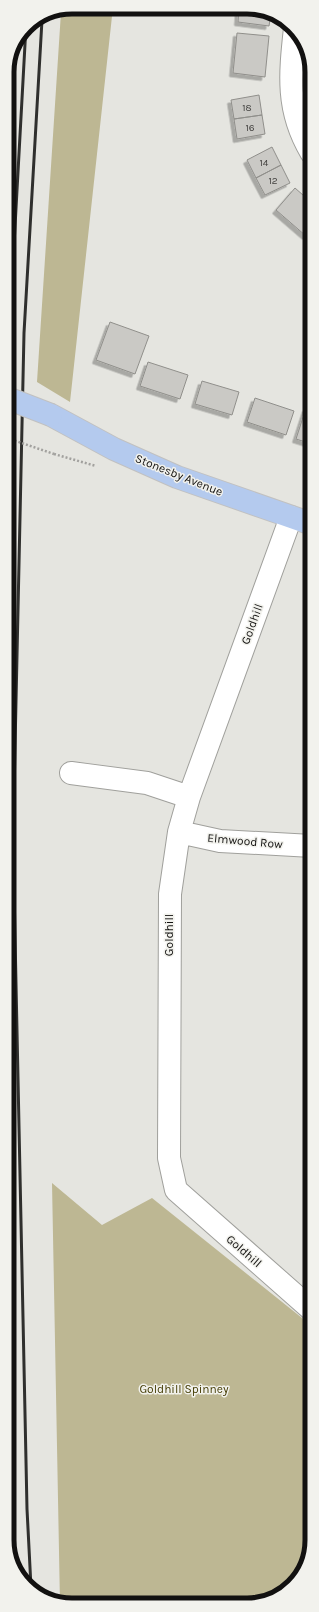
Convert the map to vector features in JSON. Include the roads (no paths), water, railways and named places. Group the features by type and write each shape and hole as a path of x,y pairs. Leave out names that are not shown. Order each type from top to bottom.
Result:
{"main road":[{"name":"Stonesby Avenue","path":"14,401 51,415 114,449 177,477 305,522"}],"street":[{"path":"294,38 290,67 291,94 298,122 305,137"},
{"name":"Goldhill","path":"291,517 189,797 180,832 170,894 169,1158 176,1190 305,1304"},
{"path":"71,773 147,783 189,797"},
{"name":"Elmwood Row","path":"180,832 220,841 305,846"}],"railway":[{"path":"14,794 24,333 42,23"},
{"path":"14,245 25,38"},
{"path":"14,888 27,1509 31,1581"}],"park label":[{"name":"Goldhill Spinney","path":"184,1389"}]}
